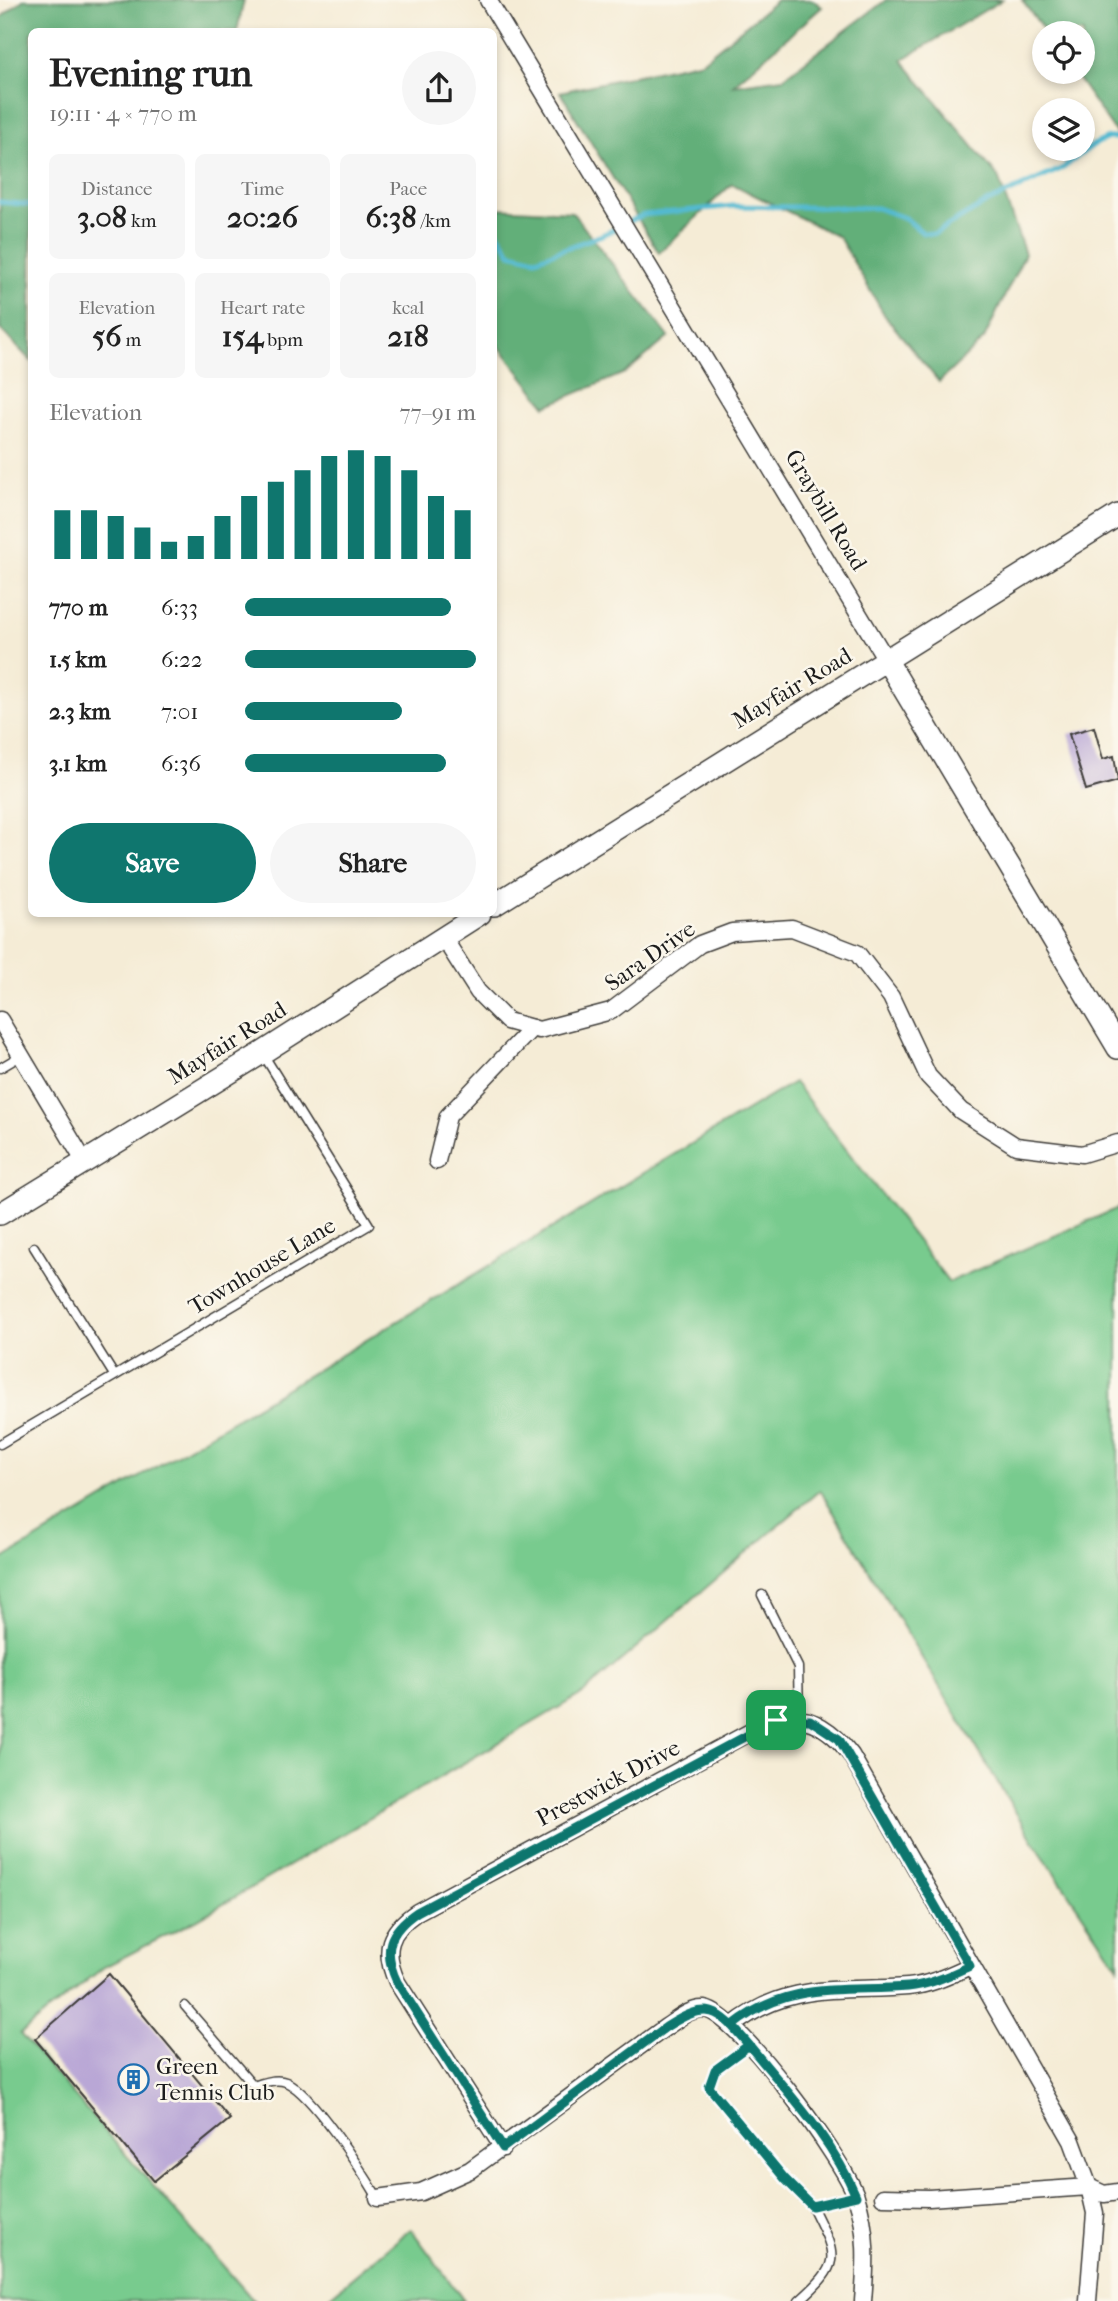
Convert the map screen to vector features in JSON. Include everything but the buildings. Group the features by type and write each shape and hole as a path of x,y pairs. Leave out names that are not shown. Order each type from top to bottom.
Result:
{"street":[{"name":"Graybill Road","path":"488,0 1118,1048"},
{"name":"Mayfair Road","path":"497,903 1118,515"},
{"name":"Mayfair Road","path":"0,1214 262,1053 475,917"},
{"name":"Sara Drive","path":"532,1028 539,1030 611,1011 700,944 732,932 792,928 857,953 891,997 929,1076 961,1111 1016,1146 1082,1154 1118,1143"},
{"path":"437,1161 448,1116 532,1028 507,1021 478,992 443,937"},
{"path":"0,1020 84,1161"},
{"path":"799,1718 824,1726 850,1755 1072,2141 1096,2213 1088,2301"},
{"name":"Prestwick Drive","path":"503,2148 393,1974 387,1951 396,1929 417,1912 763,1725 776,1720 799,1718"},
{"path":"732,2026 771,2001 796,1993 908,1987 930,1983 970,1966"},
{"path":"378,2198 438,2187 470,2171 689,2012 704,2010 717,2014 732,2026 828,2142 856,2196 867,2253 863,2301"},
{"path":"883,2197 929,2198 1089,2187 1104,2194 1118,2192"}],"lane":[{"name":"Townhouse Lane","path":"0,1444 114,1375 137,1365 235,1302 369,1225 262,1053"},
{"path":"0,1068 22,1055"},
{"path":"34,1247 114,1375"},
{"path":"762,1595 798,1667 799,1718"},
{"path":"185,2007 254,2086 267,2081 285,2082 305,2097 360,2167 378,2198"},
{"path":"749,2045 715,2070 709,2087 785,2179 812,2206 832,2251 832,2266 825,2278 799,2301"},
{"path":"812,2206 856,2196"}],"green space":[{"path":"23,0 244,0 238,28 28,28 28,358 0,329 0,18"},
{"path":"777,0 813,0 822,7 733,85 783,78 886,0 1002,0 902,60 998,177 1025,254 984,339 939,382 885,316 839,237 732,184 659,253 560,92 702,61"},
{"path":"1022,0 1118,0 1118,136 1095,103 1095,98 1091,98 1081,84 1095,84 1095,21 1037,21"},
{"path":"497,208 572,212 669,337 625,373 546,406 497,344"},
{"path":"794,1082 949,1282 1118,1208 1118,1967 1035,1844 820,1490 582,1694 196,1920 104,1967 20,2034 254,2301 0,2301 0,1561"},
{"path":"411,2229 464,2301 324,2301"}],"waterway":[{"path":"497,232 511,253 536,259 602,235 643,215 733,206 877,208 905,218 923,233 934,234 986,203 1063,168 1093,145 1108,138 1118,138"},
{"path":"0,202 28,205"}],"place":[{"name":"Green Tennis Club","path":"133,2079"}],"route":[{"path":"776,1720 417,1912 403,1922 392,1935 387,1951 397,1982 503,2148 666,2027 689,2012 704,2010 724,2019 749,2045 828,2142 844,2168 856,2196 812,2206 785,2179 709,2087 715,2070 749,2045 732,2026 771,2001 796,1993 908,1987 930,1983 970,1966 839,1739 824,1726 810,1720 776,1720"}]}
